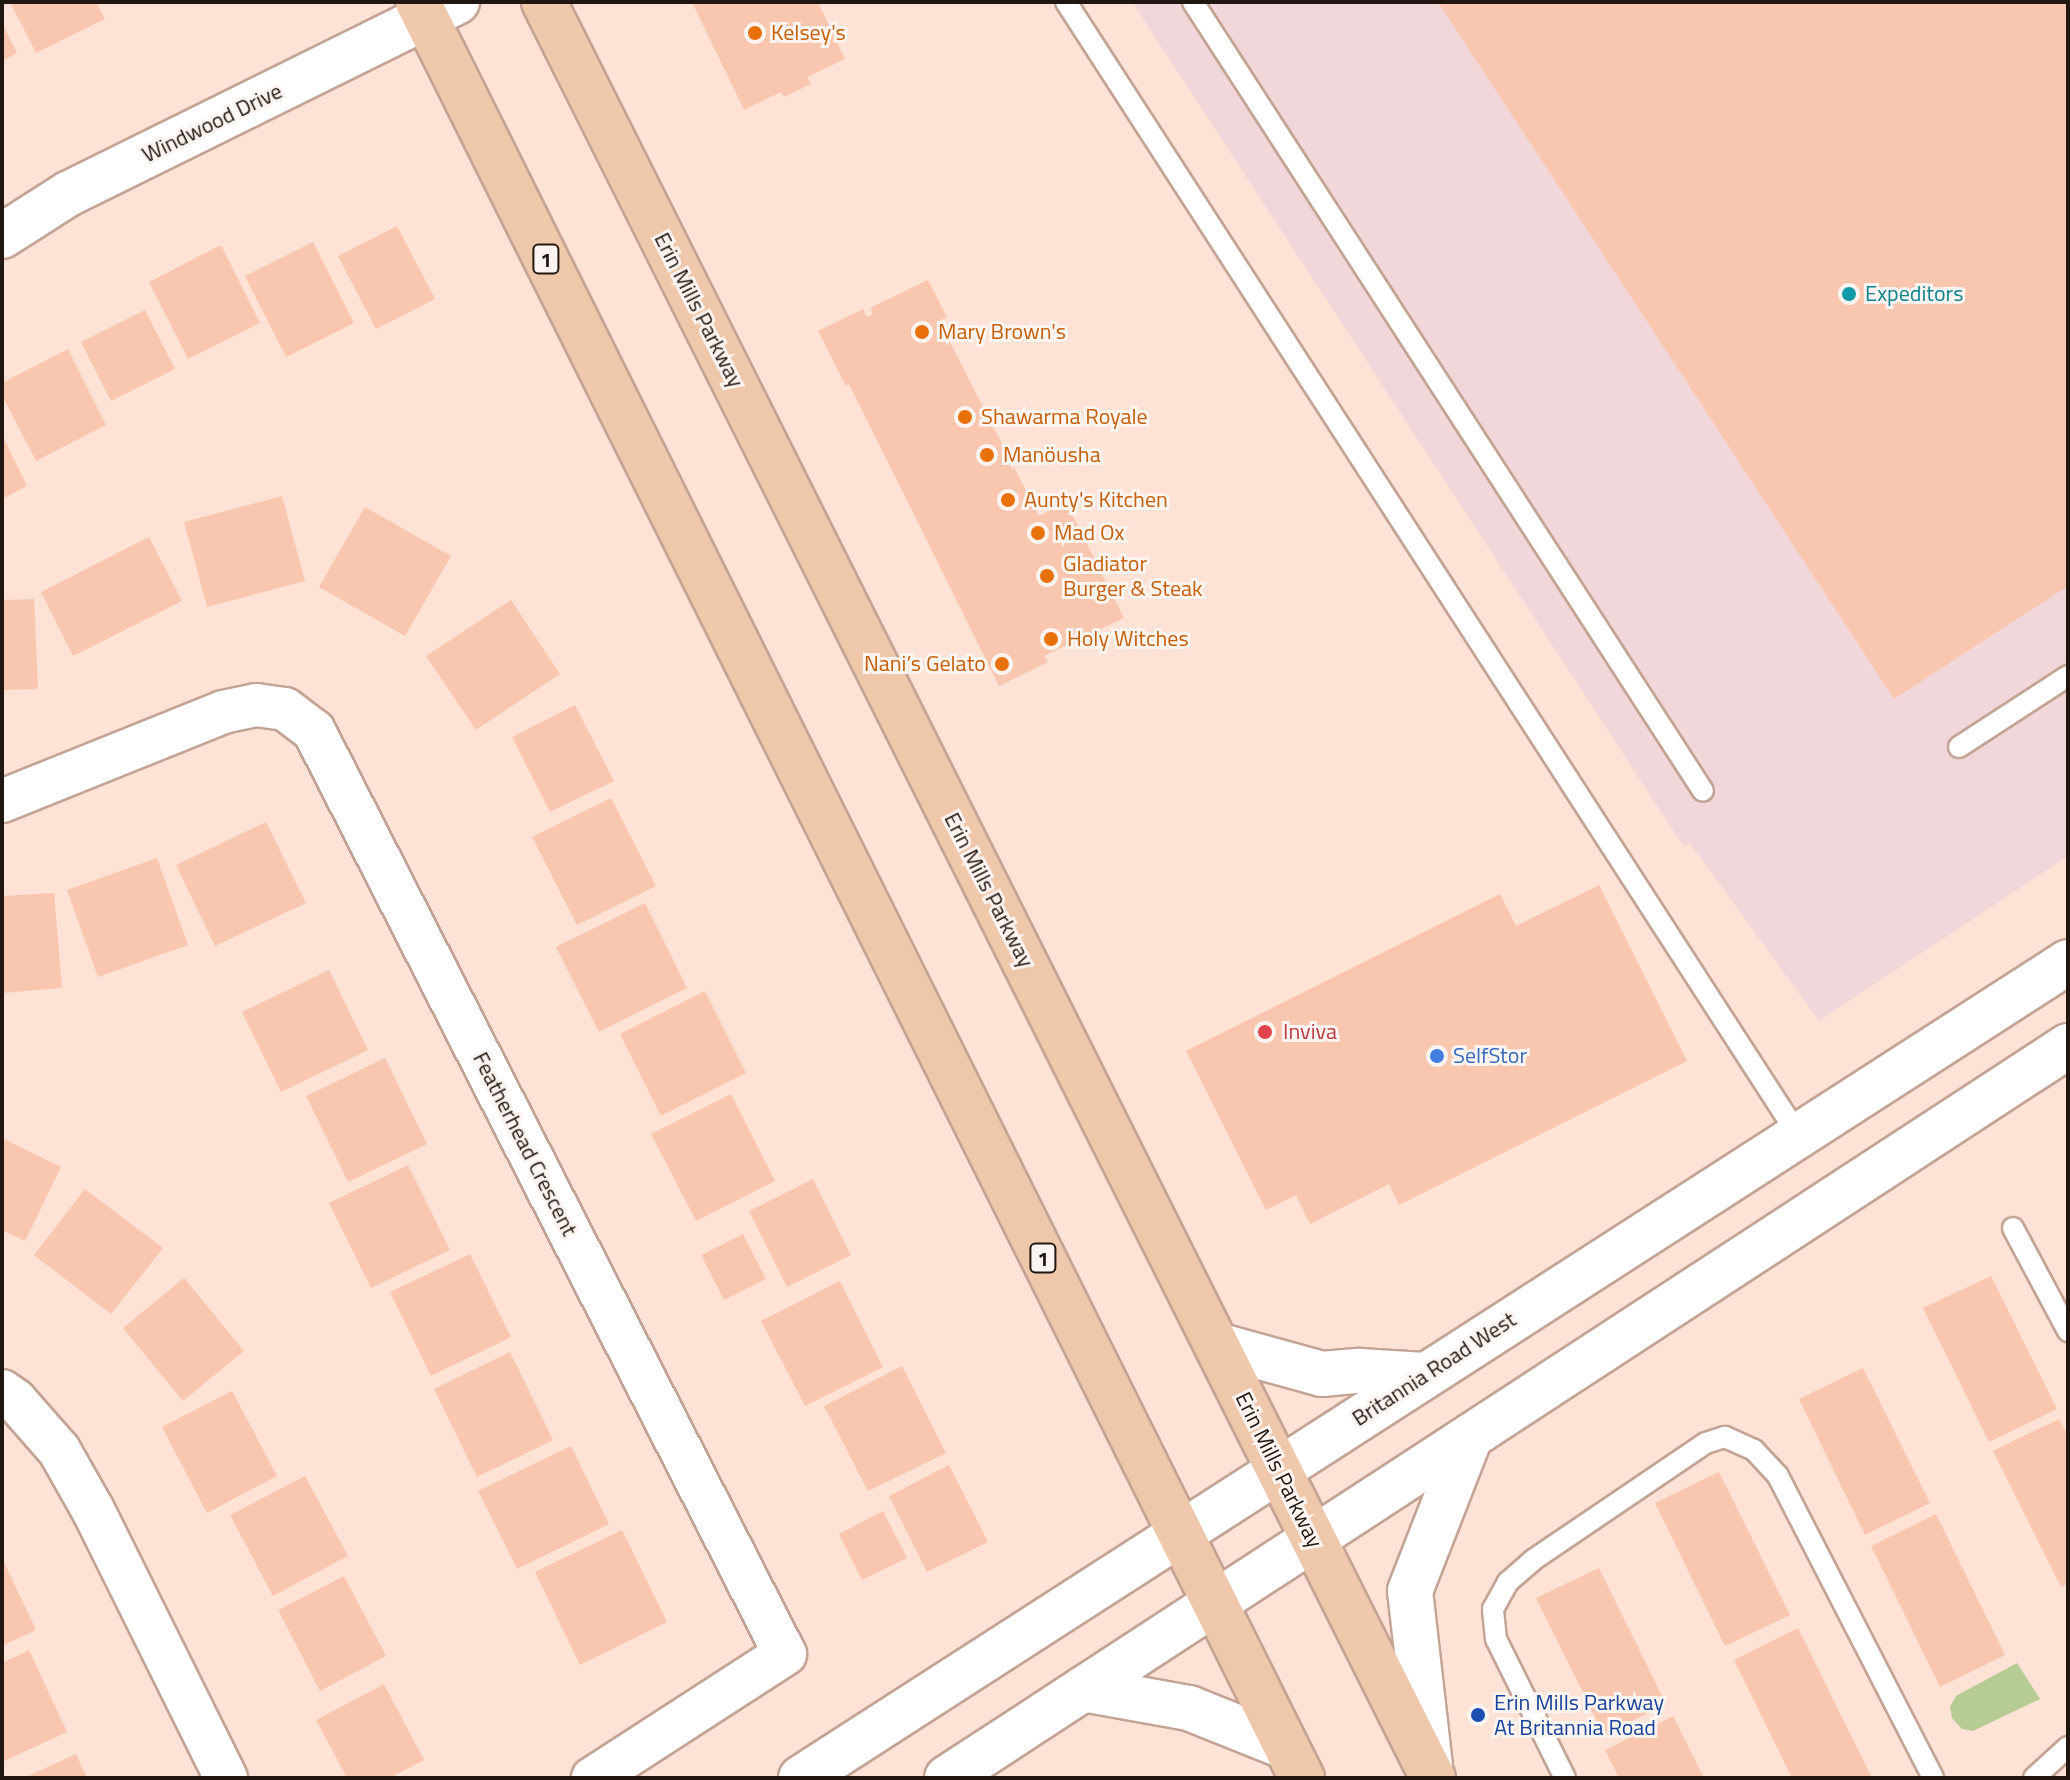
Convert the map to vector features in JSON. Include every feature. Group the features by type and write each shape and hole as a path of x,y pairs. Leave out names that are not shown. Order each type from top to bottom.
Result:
{"main road":[{"name":"Erin Mills Parkway","path":"544,2 1432,1775"},
{"name":"Windwood Drive","path":"2,236 68,194 433,7"},
{"name":"1","path":"433,7 1294,1762"},
{"name":"Britannia Road West","path":"801,1778 2068,962"},
{"path":"947,1778 2068,1046"},
{"path":"1217,1345 1322,1374 1360,1371 1424,1375"},
{"path":"1432,1775 1410,1591 1470,1437"},
{"path":"1083,1689 1189,1708 1294,1762"}],"street":[{"name":"Featherhead Crescent","path":"2,801 223,712 256,705 285,709 314,731 785,1654 593,1778"},
{"path":"2,1391 15,1400 59,1450 93,1510 226,1778"}],"lane":[{"path":"1066,2 1798,1135"},
{"path":"1193,2 1703,791"},
{"path":"1959,747 2068,676"},
{"path":"2013,1228 2068,1331"},
{"path":"1565,1778 1496,1639 1493,1609 1508,1582 1533,1560 1706,1443 1725,1437 1754,1450 1778,1476 1933,1778"},
{"path":"2034,1778 2068,1747"}],"shaded area":[{"path":"1132,2 2068,2 2068,856 1819,1021 1690,843 1684,847"}],"green space":[{"path":"2017,1663 2040,1699 1973,1731 1962,1729 1952,1718 1950,1707 1956,1696"}],"building":[{"path":"10,2 96,2 105,19 36,53"},
{"path":"692,2 818,2 845,59 807,77 811,84 784,97 781,92 744,110"},
{"name":"Expeditors","path":"1438,2 2068,2 2068,586 1894,699"},
{"path":"2,23 17,53 2,61"},
{"path":"397,226 435,299 376,329 338,256"},
{"path":"313,242 354,323 286,357 245,276"},
{"path":"221,245 260,323 188,359 149,282"},
{"path":"928,280 947,317 939,321 1039,516 1066,502 1124,618 1044,656 1048,662 999,686 849,384 846,386 818,331 863,309 867,317 873,314 870,308"},
{"path":"145,310 175,369 111,401 81,342"},
{"path":"68,349 106,425 36,461 2,395 2,383"},
{"path":"2,435 27,486 2,499"},
{"path":"282,496 305,581 207,607 184,522"},
{"path":"365,507 451,556 405,636 319,587"},
{"path":"149,537 182,601 73,656 41,592"},
{"path":"34,599 38,689 2,690 2,600"},
{"path":"511,600 560,674 476,730 426,656"},
{"path":"575,705 614,781 550,812 512,737"},
{"path":"611,798 656,886 577,925 532,837"},
{"path":"266,822 306,903 215,946 176,865"},
{"path":"157,858 188,945 98,977 67,890"},
{"name":"SelfStor","path":"1599,885 1687,1061 1399,1205 1389,1184 1310,1224 1296,1195 1266,1210 1186,1051 1500,894 1516,926"},
{"path":"54,893 62,988 2,993 2,896"},
{"path":"645,903 687,988 599,1032 556,947"},
{"path":"329,970 368,1050 281,1092 242,1012"},
{"path":"705,991 746,1073 661,1116 620,1034"},
{"path":"385,1058 427,1144 348,1182 306,1096"},
{"path":"731,1094 775,1181 696,1221 651,1134"},
{"path":"2,1138 61,1167 25,1241 2,1230"},
{"path":"408,1165 450,1250 371,1288 329,1203"},
{"path":"813,1179 851,1255 787,1287 749,1211"},
{"path":"85,1189 163,1248 111,1314 34,1255"},
{"path":"743,1234 766,1279 724,1300 701,1255"},
{"path":"470,1254 511,1337 431,1376 390,1292"},
{"path":"1991,1276 2057,1409 1989,1442 1923,1308"},
{"path":"184,1278 244,1351 183,1401 123,1328"},
{"path":"840,1281 883,1367 805,1406 761,1321"},
{"path":"510,1352 553,1440 477,1477 434,1389"},
{"path":"902,1366 946,1453 868,1491 824,1406"},
{"path":"1863,1368 1930,1503 1865,1535 1799,1399"},
{"path":"232,1391 277,1476 207,1513 162,1427"},
{"path":"2059,1419 2068,1436 2068,1583 2061,1587 1993,1451"},
{"path":"571,1446 609,1524 517,1569 478,1491"},
{"path":"949,1465 988,1542 927,1572 889,1496"},
{"path":"1719,1472 1790,1615 1725,1646 1655,1503"},
{"path":"305,1476 348,1556 273,1596 230,1515"},
{"path":"883,1511 907,1558 862,1580 839,1534"},
{"path":"1936,1514 2005,1655 1940,1687 1871,1546"},
{"path":"622,1530 667,1622 580,1665 535,1572"},
{"path":"2,1558 36,1630 2,1646"},
{"path":"1599,1568 1666,1704 1604,1735 1536,1598"},
{"path":"344,1576 386,1656 320,1691 278,1610"},
{"path":"1798,1628 1872,1778 1792,1778 1734,1660"},
{"path":"29,1650 67,1732 2,1762 2,1663"},
{"path":"384,1684 424,1760 389,1778 347,1778 316,1720"},
{"path":"1673,1716 1704,1778 1619,1778 1605,1750"},
{"path":"76,1754 87,1778 24,1778"}],"place":[{"name":"Kelsey's","path":"755,33"},
{"name":"Expeditors","path":"1849,294"},
{"name":"Mary Brown's","path":"922,332"},
{"name":"Shawarma Royale","path":"965,417"},
{"name":"Manöusha","path":"987,455"},
{"name":"Aunty's Kitchen","path":"1008,500"},
{"name":"Mad Ox","path":"1038,533"},
{"name":"Gladiator Burger & Steak","path":"1047,576"},
{"name":"Holy Witches","path":"1051,639"},
{"name":"Nani’s Gelato","path":"1002,664"},
{"name":"Inviva","path":"1265,1032"},
{"name":"SelfStor","path":"1437,1056"},
{"name":"Erin Mills Parkway At Britannia Road","path":"1478,1715"}]}
